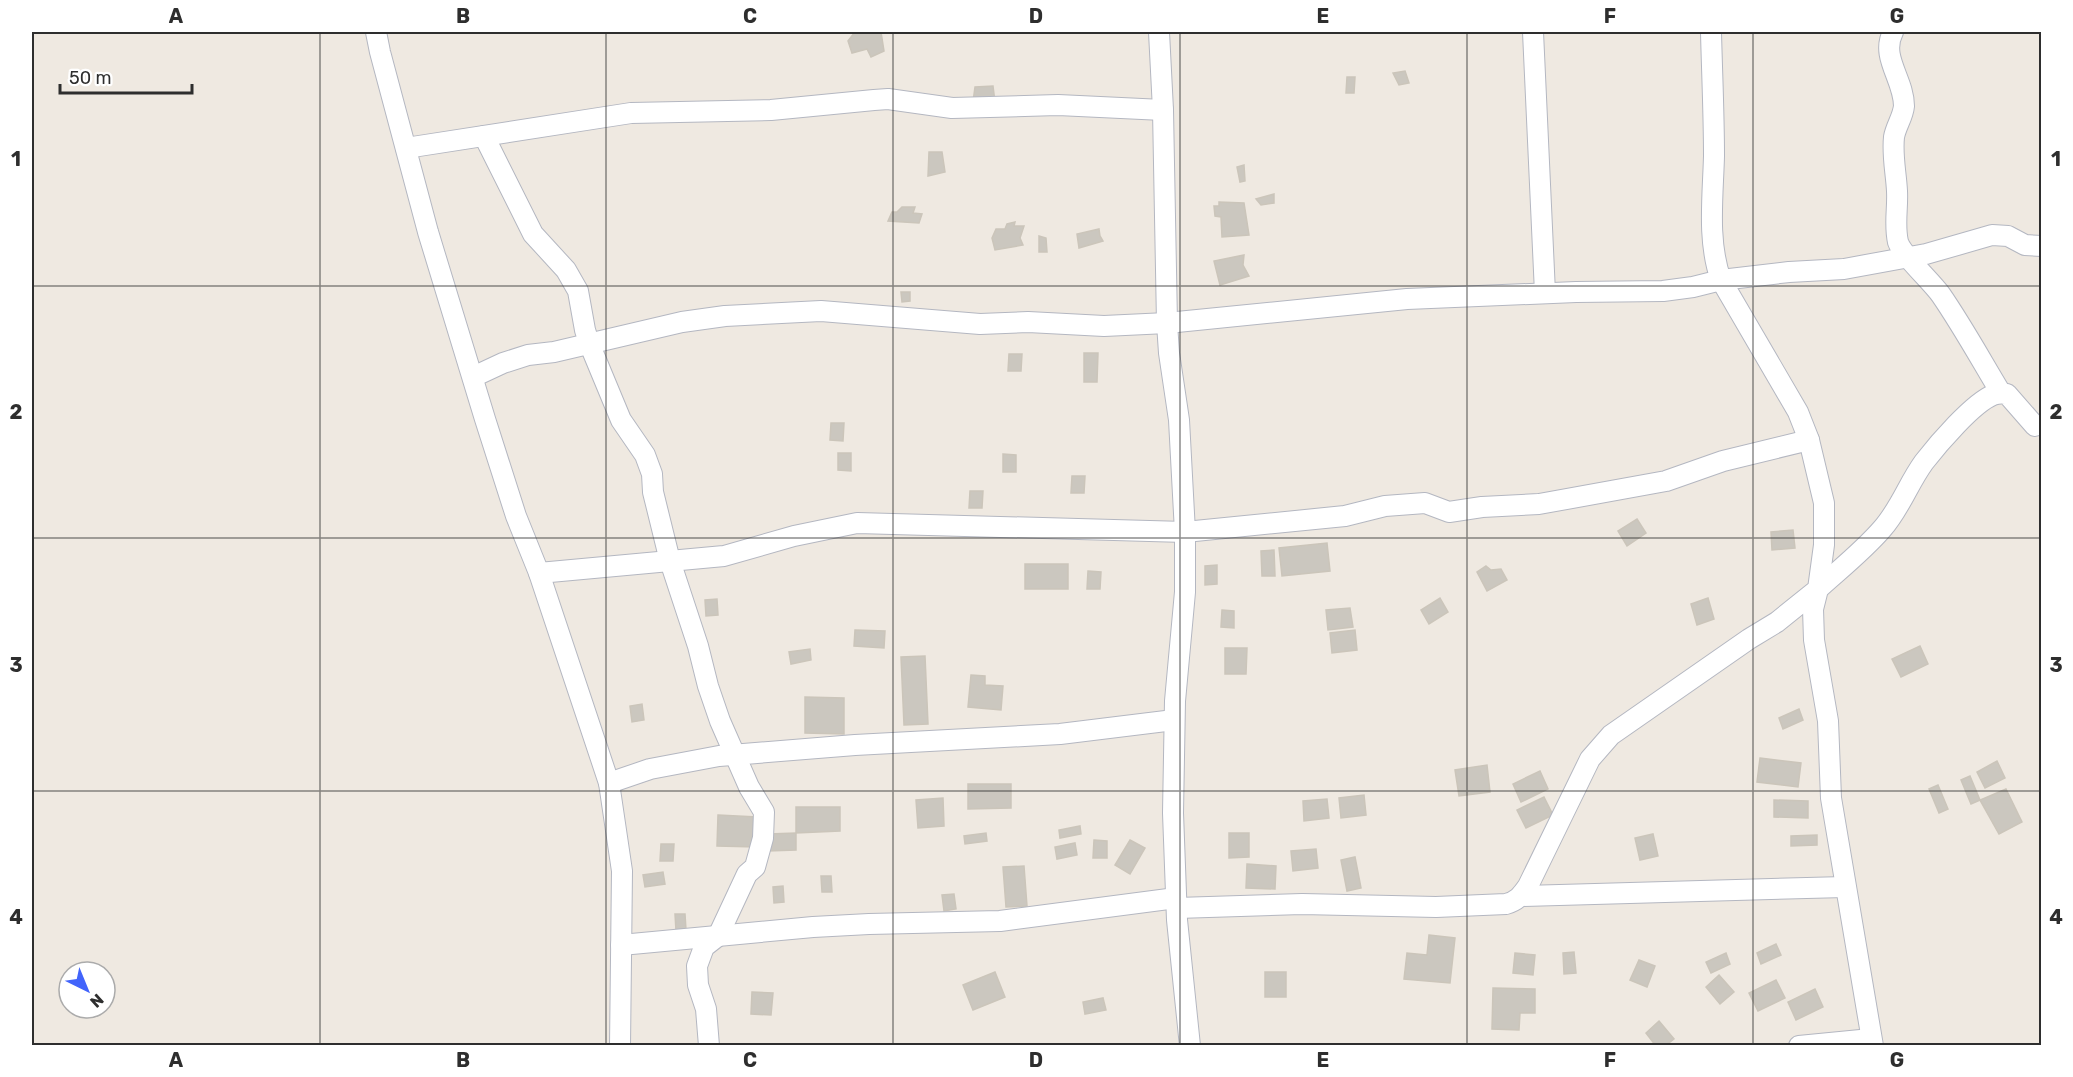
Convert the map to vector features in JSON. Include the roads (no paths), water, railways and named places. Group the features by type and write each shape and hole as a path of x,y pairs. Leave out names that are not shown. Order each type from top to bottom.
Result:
{"street":[{"path":"376,32 428,232 516,516 539,573 609,783 622,871 620,1046"},
{"path":"1159,32 1167,323 1179,420 1185,532 1185,592 1174,720 1173,813 1176,903 1190,1046"},
{"path":"1533,32 1545,293"},
{"path":"1711,32 1715,264 1721,279 1798,412 1809,440 1824,503 1824,545 1813,609 1814,640 1828,721 1832,798 1872,1042 1799,1046"},
{"path":"1893,32 1888,50 1900,82 1904,109 1895,132 1892,150 1897,194 1896,229 1900,247 1941,295 2001,393"},
{"path":"406,148 631,113 771,110 881,99 952,108 1058,105 1162,110"},
{"path":"484,136 533,234 566,270 578,291 589,343 621,420 645,455 652,474 653,492 669,561 698,646 720,721 749,787 764,812 763,838 755,867 747,874 718,936 704,947 697,966 698,985 706,1009 709,1046"},
{"path":"473,377 516,358 682,322 725,316 821,311 980,324 1028,322 1104,326 1167,323 1407,299 1663,291 1693,287 1721,279 1844,269 1910,258 1992,235 2008,236 2025,244 2042,246"},
{"path":"621,945 869,924 1000,921 1176,903 1436,907 1513,902 1521,896 1541,861 1590,759 1611,735 1777,622 1864,548 1896,512 1904,494 1924,463 1956,426 1981,402 1994,394 2001,393 2012,398 2039,422"},
{"path":"539,573 724,556 794,536 857,523 1185,532 1345,516 1386,506 1425,503 1449,512 1482,507 1539,504 1666,481 1723,461 1809,440"},
{"path":"609,783 651,769 736,754 1060,734 1174,720"},
{"path":"1521,896 1845,887"}]}
